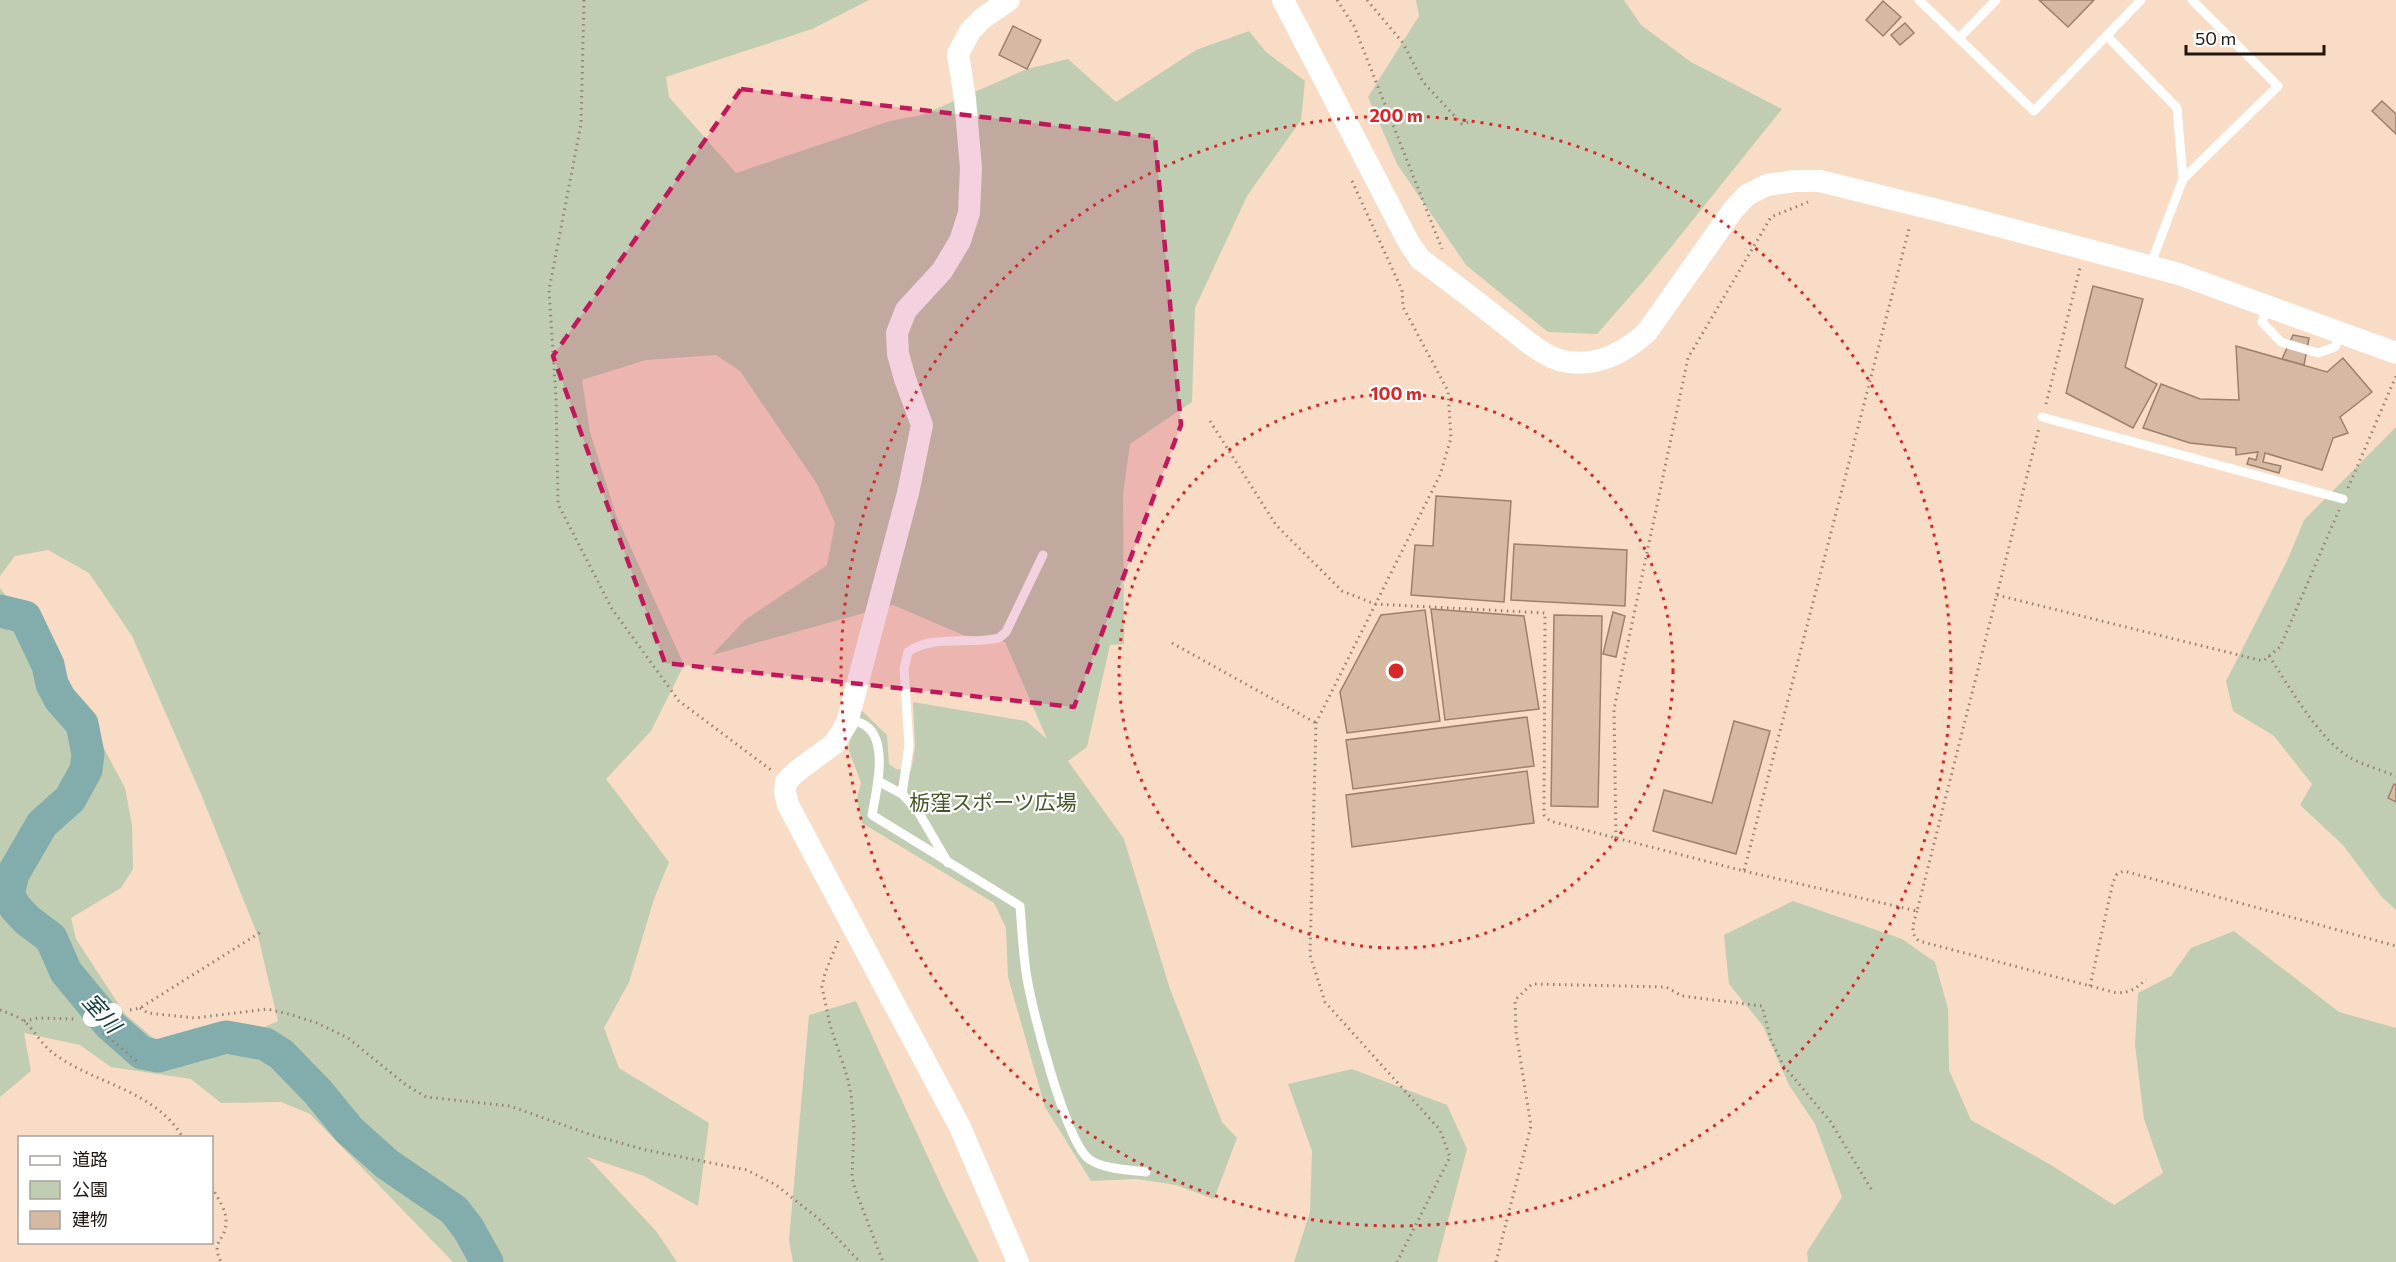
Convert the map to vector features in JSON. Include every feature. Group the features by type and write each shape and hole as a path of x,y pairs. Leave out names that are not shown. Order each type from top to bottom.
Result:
{"street":[{"path":"1009,0 983,18 970,31 958,54 972,168 969,213 960,242 942,271 906,310 897,333 898,354 922,425 908,493 849,718 834,744 786,782 785,792 788,805 960,1127 1018,1262"},
{"path":"1283,0 1420,259 1534,347 1562,361 1590,362 1611,357 1630,347 1653,323 1733,210 1747,195 1767,185 1795,181 1820,181 2179,274 2396,353"},
{"path":"92,1018 113,1012"}],"lane":[{"path":"1919,0 2034,111 2141,0"},
{"path":"1959,38 1996,0"},
{"path":"2150,266 2183,179 2278,86 2192,0"},
{"path":"2107,36 2177,108 2183,179"},
{"path":"2042,417 2343,499"},
{"path":"902,794 909,746 904,669 908,652 916,646 928,643 999,638 1006,632 1043,555"},
{"path":"849,718 867,726 875,737 880,755 872,815 1020,906 1027,979 1051,1075 1069,1127 1088,1159 1114,1168 1146,1172"},
{"path":"878,781 902,794 916,808 948,863"}],"path":[{"path":"584,0 581,124 549,290 556,398 558,504 612,609 679,701 786,782"},
{"path":"1337,0 1354,26 1444,255"},
{"path":"1367,0 1404,43 1422,82 1462,124 1472,121"},
{"path":"1348,172 1402,290 1403,307 1448,391 1451,438 1440,475 1316,723 1310,955 1324,1002 1440,1130 1450,1156 1398,1262"},
{"path":"1616,838 1614,709 1688,358 1771,217 1811,201"},
{"path":"1744,871 1911,219 1912,205"},
{"path":"2085,249 1912,930 1914,937 1919,941 2117,993 2130,992 2146,979"},
{"path":"1997,595 2263,661 2280,647 2396,376"},
{"path":"1210,421 1276,525 1342,591 1376,604 1545,613 1544,815 1550,821 1744,871 1917,911"},
{"path":"1172,643 1316,723"},
{"path":"2269,656 2310,716 2337,748 2350,758 2396,776"},
{"path":"2090,986 2113,882 2117,874 2124,871 2396,946"},
{"path":"113,1012 140,1008 261,932"},
{"path":"839,938 822,987 830,1025 851,1094 854,1128 852,1176 883,1262"},
{"path":"1496,1262 1531,1126 1518,1043 1515,1000 1532,984 1666,987 1682,996 1762,1006 1772,1040 1783,1065 1830,1121 1873,1192"},
{"path":"140,1008 148,1013 195,1018 267,1009 289,1014 317,1023 348,1038 406,1085 426,1097 510,1106 592,1135 646,1150 747,1170 776,1185 819,1219 860,1262"},
{"path":"0,1010 24,1021 51,1052 78,1070 144,1099 162,1113 182,1136"},
{"path":"24,1021 38,1018 92,1018"},
{"path":"112,1042 139,1062"},
{"path":"213,1189 224,1209 226,1221 225,1230 216,1244 216,1253 220,1262"}],"highlighted area":[{"path":"741,89 1155,137 1181,425 1074,707 665,663 553,356"}],"green space":[{"name":"栃窪スポーツ広場","path":"0,0 869,0 812,29 666,77 669,97 736,173 890,121 922,115 1027,69 1068,59 1116,102 1196,50 1249,31 1266,52 1305,81 1301,120 1247,196 1195,308 1192,402 1130,444 1123,494 1124,644 1110,645 1087,747 1068,761 1124,839 1170,989 1222,1122 1237,1138 1214,1199 1176,1185 1137,1179 1091,1181 1045,1107 1008,977 1006,928 994,903 862,823 857,799 861,783 848,748 859,708 887,735 889,764 896,769 911,771 915,747 913,702 1026,721 1047,739 1005,642 963,635 893,605 712,655 745,620 827,565 835,523 817,484 740,371 716,355 646,360 582,380 590,432 616,515 684,665 651,731 606,779 669,862 654,899 629,982 604,1028 619,1068 709,1123 698,1206 644,1176 587,1157 656,1231 677,1262 453,1262 310,1114 281,1102 221,1103 191,1079 111,1067 80,1045 24,1033 31,1071 0,1097 0,588 66,677 125,788 132,825 133,869 121,888 71,918 76,939 125,1014 158,1042 201,1056 278,1021 258,936 201,794 132,636 89,573 48,550 15,556 0,576"},
{"path":"1416,0 1624,0 1641,25 1691,62 1782,109 1647,277 1597,334 1548,332 1466,265 1397,164 1368,97 1419,16"},
{"path":"2396,427 2396,910 2381,896 2343,845 2300,805 2312,784 2274,736 2233,711 2226,681 2287,561 2304,520"},
{"path":"1793,901 1902,939 1935,962 1948,1009 1949,1070 1971,1120 2051,1165 2114,1205 2163,1173 2144,1119 2135,1045 2138,993 2171,976 2191,948 2234,931 2339,1012 2396,1028 2396,1262 1808,1262 1807,1252 1842,1197 1815,1124 1789,1085 1763,1026 1729,984 1724,935"},
{"path":"856,1001 979,1262 793,1262 789,1240 809,1015"},
{"path":"1352,1069 1447,1105 1467,1149 1437,1262 1294,1262 1310,1212 1312,1151 1288,1084"}],"building":[{"path":"2039,0 2094,0 2068,27"},
{"path":"1883,1 1901,17 1883,36 1866,20"},
{"path":"1905,23 1914,33 1900,45 1891,35"},
{"path":"1013,26 1041,40 1027,69 999,55"},
{"path":"2382,101 2396,114 2396,134 2372,111"},
{"path":"2093,286 2143,299 2125,367 2157,384 2133,428 2066,393"},
{"path":"2293,335 2309,338 2304,365 2282,359"},
{"path":"2236,346 2327,372 2343,358 2372,392 2340,417 2348,433 2333,438 2322,470 2265,453 2263,462 2281,466 2279,473 2247,464 2249,458 2256,460 2258,452 2236,455 2236,448 2190,443 2143,428 2161,384 2200,399 2239,400"},
{"path":"1436,496 1511,501 1504,602 1411,595 1415,545 1433,546"},
{"path":"1514,544 1627,550 1625,606 1511,600"},
{"path":"1431,609 1524,616 1539,709 1445,720"},
{"path":"1425,610 1440,721 1347,733 1340,692 1381,615"},
{"path":"1613,612 1625,616 1616,657 1603,654"},
{"path":"1554,615 1602,616 1598,807 1551,806"},
{"path":"1527,717 1534,766 1353,789 1346,740"},
{"path":"1734,721 1770,731 1736,854 1653,831 1664,790 1712,803"},
{"path":"1527,771 1534,823 1352,847 1346,795"},
{"path":"2394,784 2396,785 2396,802 2388,798"}],"waterway":[{"name":"室川","path":"0,611 25,617 48,665 52,684 60,699 82,724 88,754 86,770 70,799 42,824 13,874 8,894 15,907 27,920 51,938 66,972 109,1024 142,1053 158,1056 226,1037 265,1044 281,1054 318,1092 349,1130 387,1164 454,1210 468,1228 487,1262"}]}
